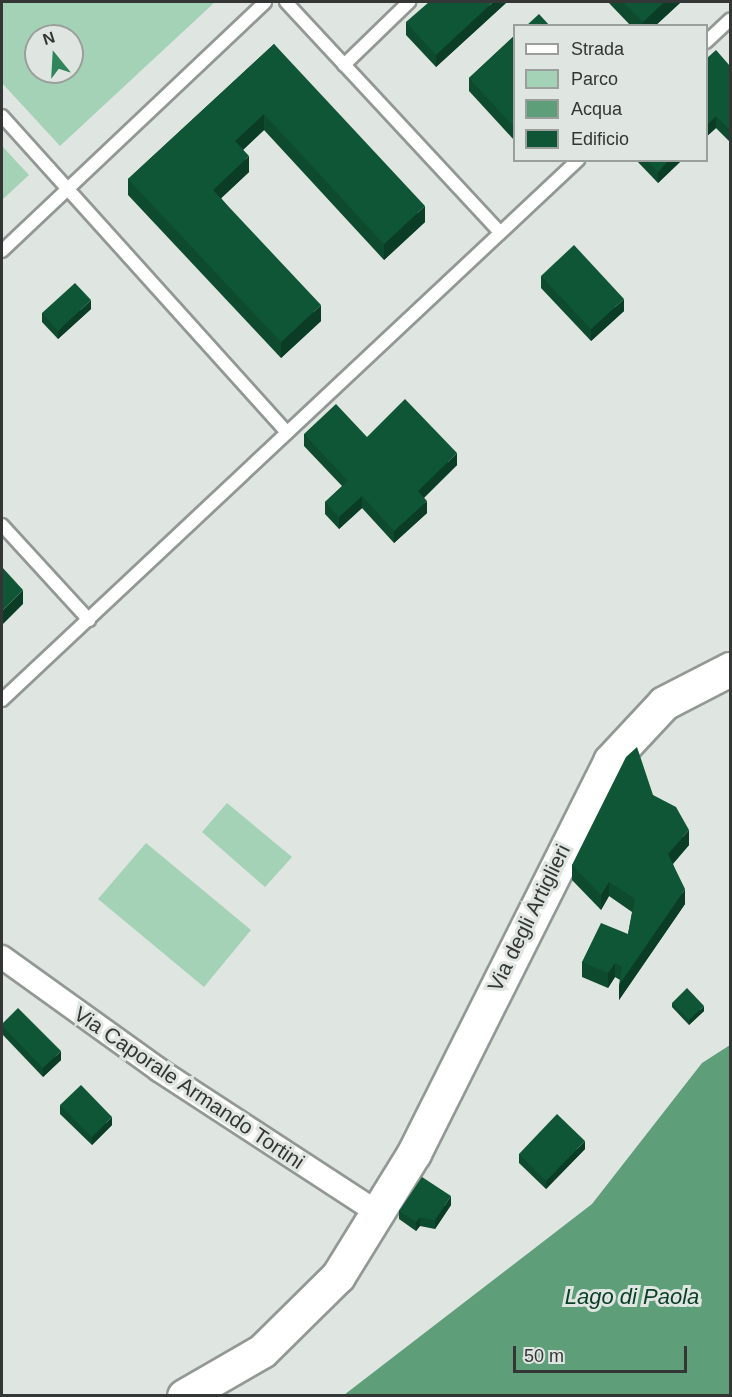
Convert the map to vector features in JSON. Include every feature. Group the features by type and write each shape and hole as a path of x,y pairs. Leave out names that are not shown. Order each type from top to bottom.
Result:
{"street":[{"name":"Via degli Artiglieri","path":"184,1395 256,1355 291,1326 338,1276 380,1214 610,761 664,703 730,669"},
{"name":"Via Caporale Armando Tortini","path":"2,957 168,1077 380,1214"}],"lane":[{"path":"2,251 265,2"},
{"path":"286,2 500,232"},
{"path":"344,65 409,2"},
{"path":"708,40 730,20"},
{"path":"2,116 287,432"},
{"path":"2,700 576,162"},
{"path":"2,525 89,620"}],"green space":[{"path":"2,2 215,2 60,146 2,83"},
{"path":"2,146 29,175 2,200"},
{"path":"227,803 292,857 265,887 202,832"},
{"path":"146,843 251,930 204,987 98,899"}],"water":[{"name":"Lago di Paola","path":"730,1045 730,1395 344,1395 592,1204 702,1063"}],"building":[{"path":"429,2 493,2 436,55 406,22"},
{"path":"623,2 664,2 643,22"},
{"path":"539,14 548,24 528,24"},
{"path":"513,37 513,126 469,78"},
{"path":"274,44 425,206 384,244 264,114 235,141 249,156 213,190 321,305 281,342 128,179"},
{"path":"716,50 730,66 730,130 716,116 708,124 708,57"},
{"path":"649,162 667,162 658,172"},
{"path":"574,245 624,299 591,329 541,276"},
{"path":"75,283 91,300 58,331 42,313"},
{"path":"405,399 457,453 418,491 427,501 394,531 362,496 339,517 325,502 348,481 304,434 336,404 367,437"},
{"path":"2,567 23,590 2,611"},
{"path":"637,747 653,795 676,807 689,830 668,854 685,889 619,985 622,967 615,963 608,973 582,962 601,923 628,934 635,899 609,882 601,895 572,865 626,757"},
{"path":"687,988 704,1006 689,1020 672,1003"},
{"path":"18,1008 61,1051 43,1068 2,1026"},
{"path":"81,1085 112,1117 92,1137 60,1105"},
{"path":"557,1114 585,1141 546,1181 519,1154"},
{"path":"422,1177 451,1196 435,1220 420,1217 416,1222 399,1211"}]}
